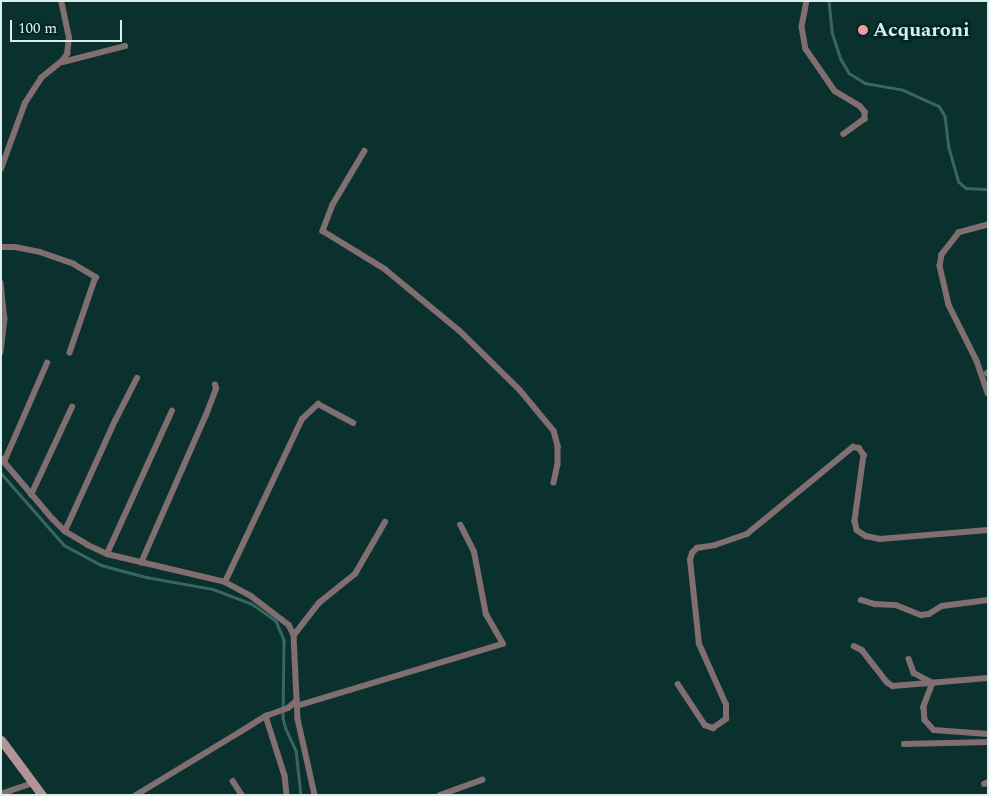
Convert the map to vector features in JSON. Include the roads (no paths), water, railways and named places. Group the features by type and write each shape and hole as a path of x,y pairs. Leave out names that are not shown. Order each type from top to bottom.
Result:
{"street":[{"path":"1,169 25,102 42,78 65,58 69,45 61,1"},
{"path":"807,1 802,27 806,49 835,91 860,106 865,112 865,119 844,134"},
{"path":"57,65 69,60 125,46"},
{"path":"365,151 344,184 323,230 385,269 460,331 515,384 554,431 558,446 558,464 554,483"},
{"path":"988,225 959,233 942,255 940,266 949,305 977,361 988,393"},
{"path":"1,247 15,246 40,252 74,264 96,277 70,353"},
{"path":"1,283 3,319 1,353"},
{"path":"47,363 42,370 3,460 31,495 65,531 107,554 141,563 208,576 225,582 258,602 289,626 294,634 298,719 315,795"},
{"path":"65,531 114,421 137,378"},
{"path":"141,563 206,415 216,389 215,385"},
{"path":"225,582 302,419 318,404 353,423"},
{"path":"31,495 72,407"},
{"path":"107,554 172,411"},
{"path":"678,684 705,725 713,728 726,719 727,708 700,644 690,560 692,552 697,548 715,545 747,534 853,447 860,448 864,455 856,521 858,530 866,536 880,539 988,530"},
{"path":"294,634 319,603 355,574 385,522"},
{"path":"136,795 269,715 297,704 502,644 486,615 474,552 460,525"},
{"path":"861,600 870,603 896,605 921,615 929,614 942,606 988,600"},
{"path":"854,646 862,650 892,686 988,678"},
{"path":"909,659 914,673 933,683"},
{"path":"933,683 924,707 925,720 934,730 988,734"},
{"path":"269,715 285,776 287,795"},
{"path":"1,740 42,795"},
{"path":"904,744 988,742"},
{"path":"440,795 482,780"},
{"path":"233,782 242,795"},
{"path":"1,794 33,783"}],"waterway":[{"path":"829,1 832,32 841,59 849,73 865,83 903,90 939,106 945,116 949,148 959,182 966,188 988,189"},
{"path":"1,473 64,545 101,565 146,577 213,589 252,604 276,621 284,640 283,718 296,750 301,795"}],"place":[{"name":"Acquaroni","path":"863,30"}]}
